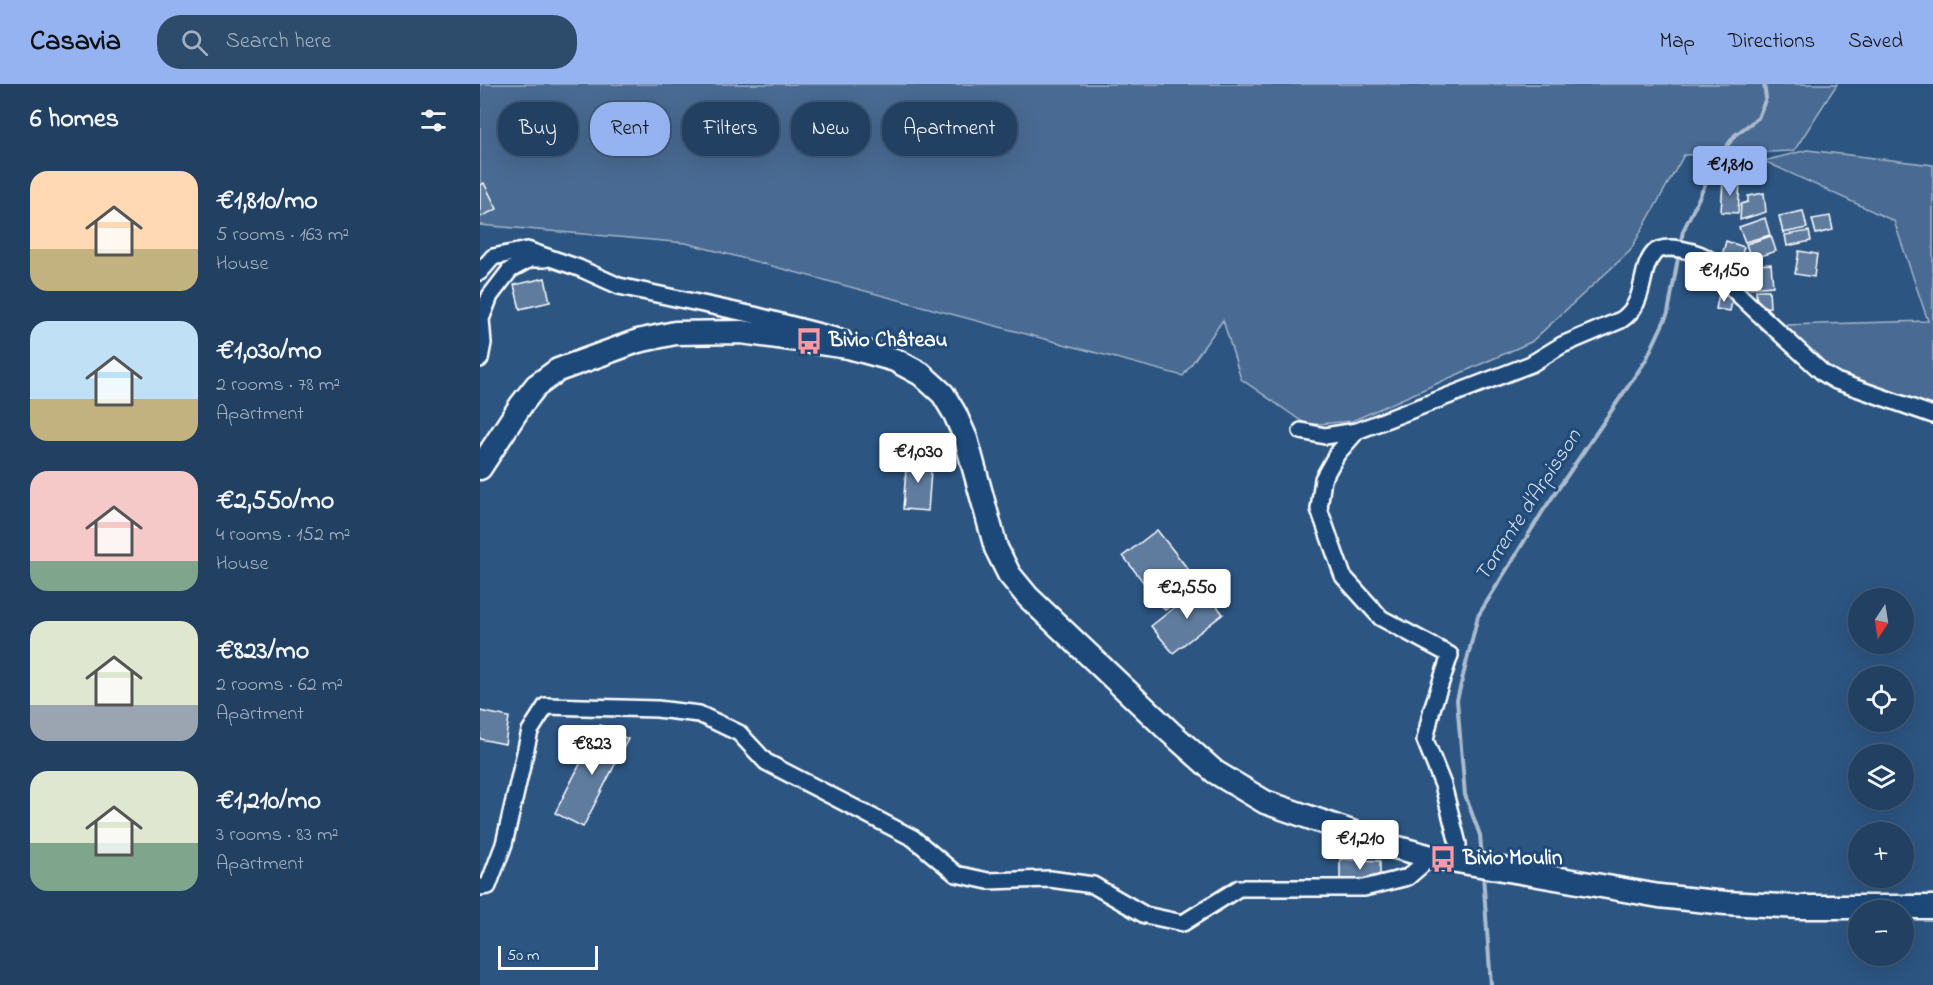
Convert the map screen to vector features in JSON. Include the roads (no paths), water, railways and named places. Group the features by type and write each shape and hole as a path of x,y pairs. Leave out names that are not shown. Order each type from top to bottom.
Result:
{"main road":[{"path":"480,468 520,405 536,386 558,370 638,341 675,333 741,332 848,347 895,360 921,374 943,394 955,414 966,439 996,548 1009,574 1028,597 1215,771 1265,802 1395,847 1428,856 1659,896 1800,907 1933,907"}],"street":[{"path":"1301,431 1325,436 1357,431 1531,364 1562,345 1621,320 1629,315 1639,297 1650,260 1660,248 1686,249 1711,260 1733,290 1823,373 1836,381 1933,415"},
{"path":"480,272 493,257 527,250 579,268 619,286 836,335 846,339 848,347"},
{"path":"480,359 483,343 481,320 490,296 510,270 530,259 554,259"},
{"path":"1357,431 1337,454 1323,478 1319,509 1343,576 1381,618 1450,655 1432,709 1425,740 1443,785 1463,862"},
{"path":"480,887 488,886 504,844 530,731 546,706 657,709 699,714 739,733 766,762 913,838 956,874 988,881 1050,879 1093,885 1145,915 1183,923 1239,888 1364,888 1408,878 1428,856"}],"waterway":[{"name":"Torrente d'Arpisson","path":"1680,246 1683,231 1717,160 1735,135 1758,118 1766,98 1764,84"},
{"name":"Torrente d'Arpisson","path":"1482,858 1480,835 1465,795 1457,700 1478,616 1543,511 1646,360 1668,313 1679,253"},
{"name":"Torrente d'Arpisson","path":"1483,875 1491,985"}],"place":[{"name":"Bivio Château","path":"809,341"},
{"name":"Bivio Moulin","path":"1443,859"}]}
